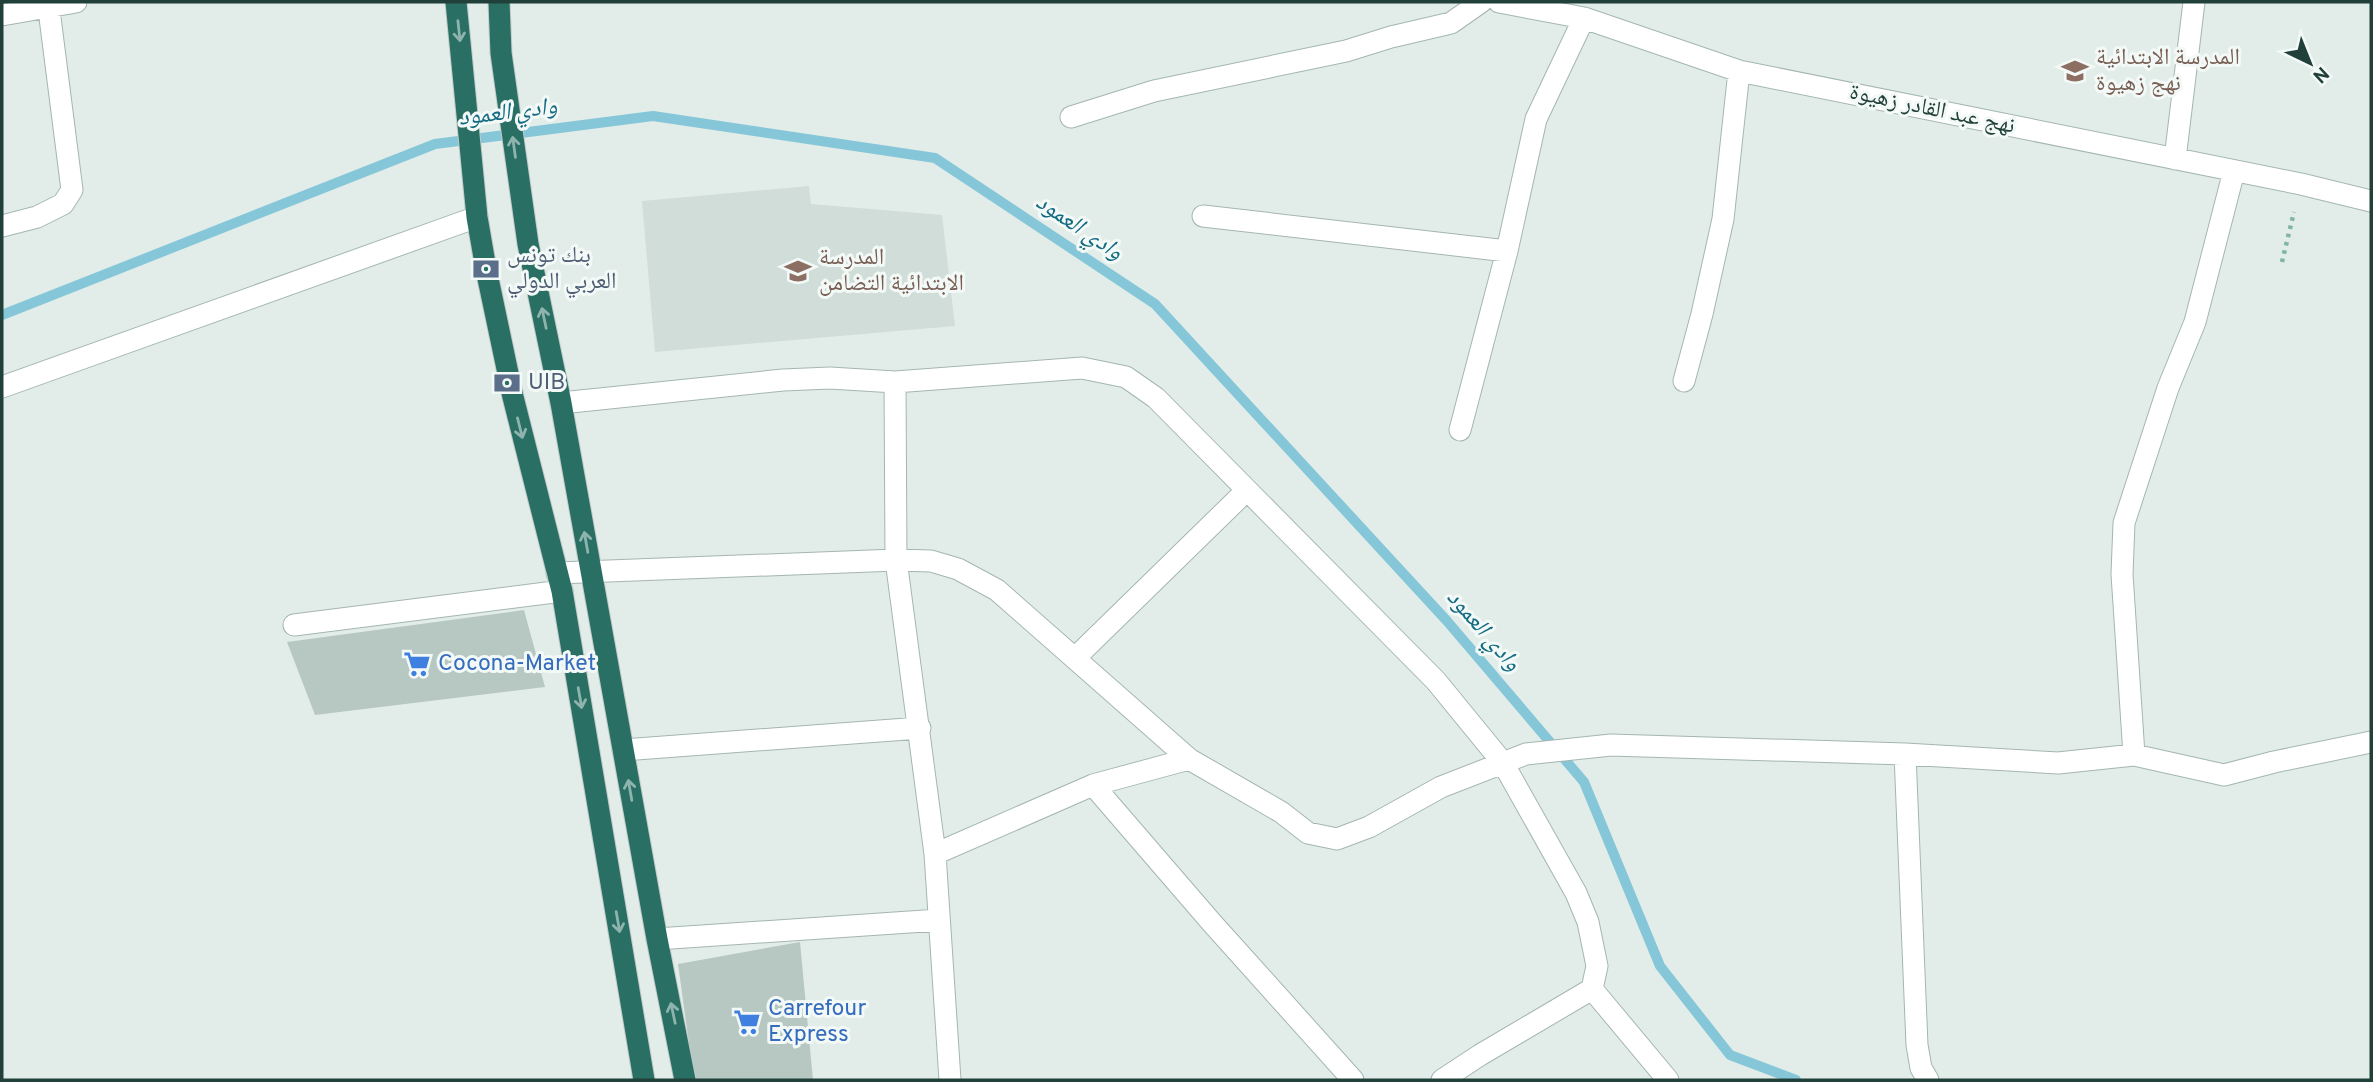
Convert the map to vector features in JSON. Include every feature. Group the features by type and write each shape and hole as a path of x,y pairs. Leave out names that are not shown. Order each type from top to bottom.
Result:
{"highway":[{"path":"456,2 478,217 513,397 559,582 644,1080"},
{"path":"499,2 501,53 523,214 561,403 657,939 685,1080"}],"street":[{"path":"2,15 48,4 76,2"},
{"path":"1071,117 1154,91 1346,51 1451,23 1480,2"},
{"name":"نهج عبد القادر زهيوة","path":"1499,2 1584,18 1739,71 2301,184 2371,201"},
{"path":"2175,159 2194,2"},
{"path":"2,226 37,217 63,204 72,190 48,4"},
{"path":"1460,430 1507,251 1536,119 1584,18"},
{"path":"1684,380 1723,219 1739,71"},
{"path":"2134,755 2122,575 2123,523 2168,388 2194,322 2234,171"},
{"path":"1203,216 1507,251"},
{"path":"2,387 478,217"},
{"path":"561,403 783,380 830,378 895,382 1082,368 1126,377 1156,398 1436,681 1503,763 1576,893 1588,922 1597,966 1592,989 1442,1080"},
{"path":"895,382 896,560 935,854 950,1080"},
{"path":"1075,658 1247,490"},
{"path":"294,625 559,582 591,572 896,560 931,561 958,569 997,590 1189,759 1280,813 1308,833 1337,839 1369,827 1441,787 1526,754 1611,745 1905,754 2058,763 2134,755 2224,775 2371,742"},
{"path":"623,750 920,729"},
{"path":"1905,754 1917,1045 1921,1068 1928,1080"},
{"path":"935,854 1093,785 1189,759"},
{"path":"1093,785 1353,1080"},
{"path":"657,939 939,920"},
{"path":"1592,989 1668,1080"}],"path":[{"path":"2282,262 2301,184"}],"shaded area":[{"name":"المدرسة الابتدائية التضامن","path":"809,186 811,204 942,215 955,326 655,352 642,201"}],"building":[{"name":"Cocona-Market","path":"524,610 545,687 315,715 287,642"},
{"name":"Carrefour Express","path":"800,942 813,1080 694,1080 678,964"}],"waterway":[{"name":"وادي العمود","path":"2,315 435,144 653,116 935,158 1155,304 1447,621 1584,782 1660,966 1730,1055 1796,1080"}],"place":[{"name":"المدرسة الابتدائية نهج زهيوة","path":"2075,71"},
{"name":"بنك تونس العربي الدولي","path":"486,269"},
{"name":"المدرسة الابتدائية التضامن","path":"798,271"},
{"name":"UIB","path":"507,383"},
{"name":"Cocona-Market","path":"417,664"},
{"name":"Carrefour Express","path":"747,1022"}]}
